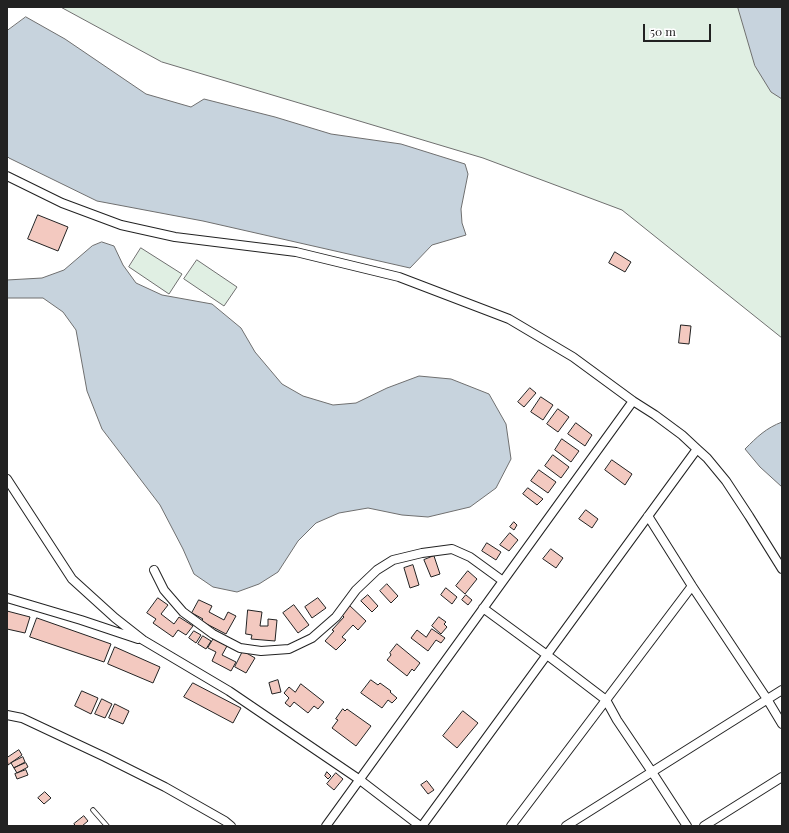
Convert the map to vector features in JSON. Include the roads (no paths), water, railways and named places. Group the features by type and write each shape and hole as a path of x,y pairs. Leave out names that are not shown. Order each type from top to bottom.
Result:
{"street":[{"path":"8,177 62,203 121,225 175,237 296,252 399,277 509,320 574,357 633,401 655,415 697,449 726,481 782,569"},
{"path":"326,826 633,401"},
{"path":"7,479 72,579 115,618 143,640 229,691 360,780 421,826 697,449"},
{"path":"648,516 782,724"},
{"path":"154,570 164,590 183,612 212,634 240,648 261,651 289,649 312,638 336,617 356,590 377,570 393,560 422,553 452,549 470,557 503,581"},
{"path":"511,826 692,586"},
{"path":"7,598 143,640"},
{"path":"483,608 606,700 617,720 687,826"},
{"path":"566,826 782,690"},
{"path":"7,715 22,718 105,757 165,787 225,821 231,826"},
{"path":"704,826 782,777"}],"lane":[{"path":"93,810 107,826"}]}
